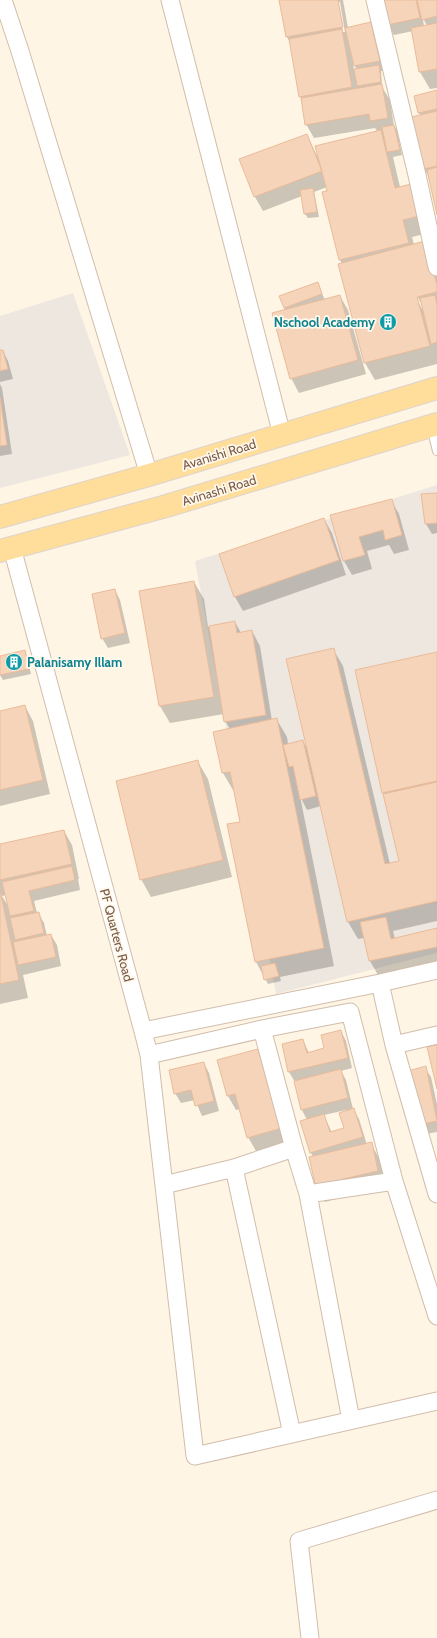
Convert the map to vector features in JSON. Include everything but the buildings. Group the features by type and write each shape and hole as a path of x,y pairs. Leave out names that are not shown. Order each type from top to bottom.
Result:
{"main road":[{"name":"Avanishi Road","path":"0,517 149,475 437,388"},
{"name":"Avinashi Road","path":"6,550 162,507 434,425"}],"street":[{"path":"3,0 20,51 149,475"},
{"path":"170,0 282,435"},
{"path":"376,0 437,267"},
{"name":"PF Quarters Road","path":"6,550 149,1055 195,1456 292,1434"},
{"path":"143,1031 437,970"},
{"path":"380,983 394,1045 437,1194"},
{"path":"149,1055 262,1029 350,1012 394,1181 437,1316"},
{"path":"262,1029 308,1194 351,1420"},
{"path":"394,1045 437,1035"},
{"path":"164,1185 234,1168 294,1148"},
{"path":"234,1168 292,1434 437,1401"},
{"path":"308,1194 394,1181"},
{"path":"310,1638 298,1542 437,1500"}],"lane":[{"path":"434,425 437,452"}],"shaded area":[{"path":"73,293 130,455 0,488 0,316"},
{"path":"437,485 437,953 276,994 195,561"}],"place":[{"name":"Nschool Academy","path":"388,322"},
{"name":"Palanisamy Illam","path":"14,662"}]}
